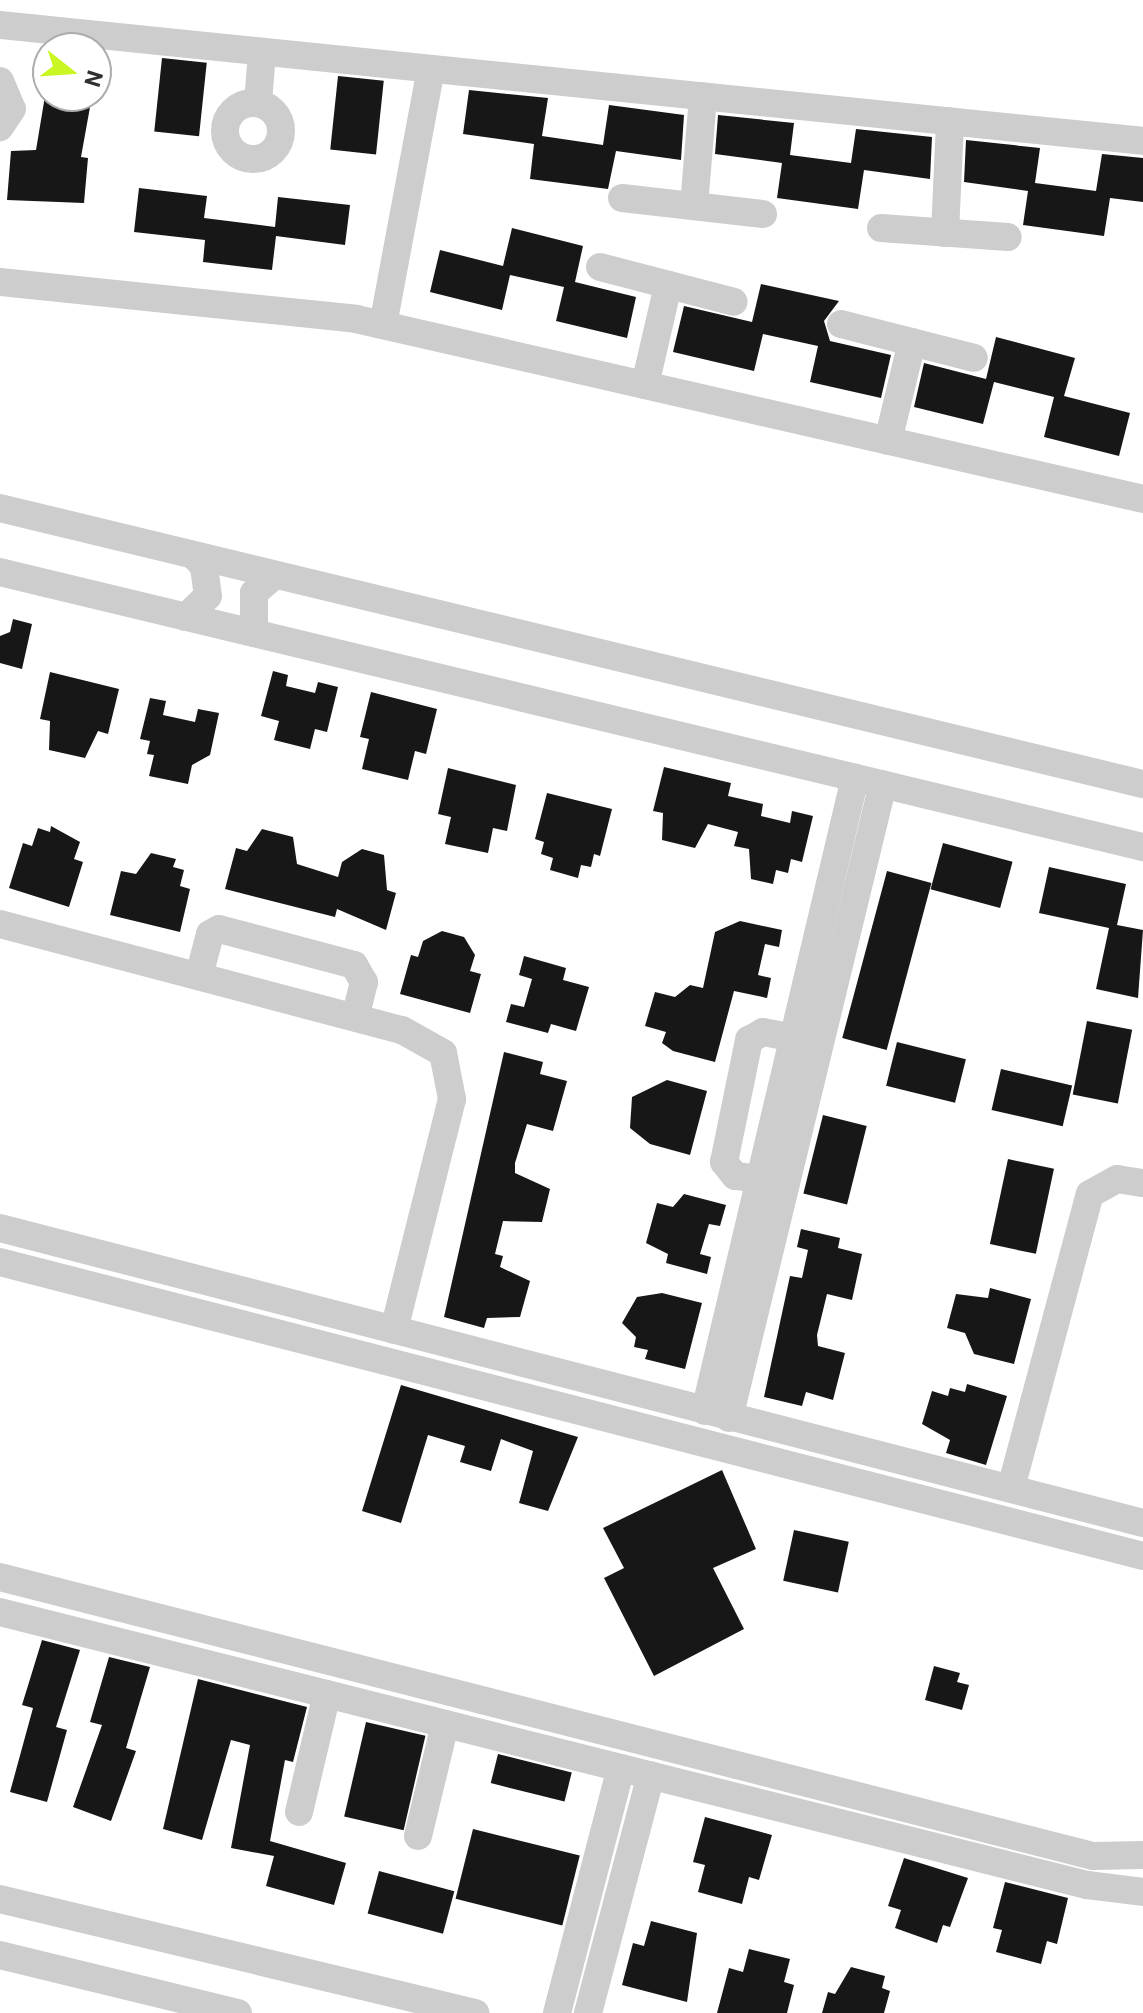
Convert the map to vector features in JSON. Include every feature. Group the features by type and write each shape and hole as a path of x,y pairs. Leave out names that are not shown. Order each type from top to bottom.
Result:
{"street":[{"path":"0,25 1143,141"},
{"path":"258,103 262,52"},
{"path":"383,325 431,69"},
{"path":"0,81 12,109 0,127"},
{"path":"694,206 703,96"},
{"path":"945,233 950,121"},
{"path":"622,198 763,214"},
{"path":"881,228 1008,237"},
{"path":"600,267 734,302"},
{"path":"0,282 383,325 1143,499"},
{"path":"645,385 668,285"},
{"path":"841,324 974,358"},
{"path":"888,441 912,342"},
{"path":"0,508 1143,784"},
{"path":"186,617 208,596 204,566 193,555"},
{"path":"0,572 1143,847"},
{"path":"254,633 254,593 275,575"},
{"path":"717,1414 760,1179 794,1038 869,781"},
{"path":"717,1414 869,781"},
{"path":"0,924 425,1037 452,1075 394,1330"},
{"path":"199,976 210,934 219,929 354,965 364,982 355,1017"},
{"path":"760,1179 735,1176 724,1162 749,1040 754,1033 794,1038"},
{"path":"1011,1488 1090,1194 1117,1179 1143,1183"},
{"path":"0,1228 1143,1523"},
{"path":"0,1262 1143,1556"},
{"path":"0,1577 1093,1856 1143,1855"},
{"path":"2,1620 327,1694 875,1831 1143,1892"},
{"path":"395,1711 403,1680"},
{"path":"299,1812 327,1694"},
{"path":"418,1836 445,1724"},
{"path":"557,2013 621,1768"},
{"path":"588,2013 651,1775"},
{"path":"875,1831 881,1802"},
{"path":"0,1899 476,2013"},
{"path":"0,1955 238,2013"}],"building":[{"path":"162,58 207,63 199,136 154,132"},
{"path":"338,76 384,81 376,154 330,150"},
{"path":"469,90 548,98 542,136 603,145 609,105 684,115 681,160 616,151 608,189 530,179 534,144 463,134"},
{"path":"42,112 89,112 81,157 88,158 84,203 7,200 11,151 36,150"},
{"path":"718,115 794,123 790,155 851,163 856,129 932,137 930,179 864,170 858,209 777,198 782,163 715,154"},
{"path":"966,140 1040,148 1035,183 1096,191 1102,154 1143,158 1143,202 1110,198 1104,236 1023,225 1028,191 964,182"},
{"path":"139,188 207,196 204,218 275,227 278,197 350,205 345,245 276,236 272,270 203,262 205,240 134,232"},
{"path":"512,228 583,246 575,282 636,297 627,338 556,321 564,287 510,275 502,310 430,292 440,250 503,266"},
{"path":"761,284 839,301 824,321 830,341 891,355 881,398 810,382 818,346 763,334 754,371 673,352 684,306 752,322"},
{"path":"996,337 1075,358 1064,396 1130,413 1119,456 1044,437 1054,397 994,382 983,424 914,407 924,363 986,379"},
{"path":"13,619 32,624 22,669 0,663 0,636 10,632"},
{"path":"273,671 288,675 286,686 315,693 318,682 338,687 327,732 315,729 310,749 274,740 279,721 261,716"},
{"path":"50,672 119,689 108,734 98,731 85,758 49,750 50,721 40,719"},
{"path":"371,692 437,709 426,754 415,751 408,780 362,769 369,739 360,737"},
{"path":"150,698 166,701 163,715 195,722 198,709 219,713 210,755 192,765 188,784 149,776 154,755 147,754 150,741 140,739"},
{"path":"664,767 731,783 728,796 763,804 761,816 790,823 792,811 813,816 802,862 791,859 788,873 776,870 773,884 751,879 749,849 734,846 738,832 708,824 695,848 662,840 663,813 653,811"},
{"path":"448,768 516,785 507,831 493,828 488,853 445,844 451,817 438,814"},
{"path":"547,793 612,809 600,856 594,854 591,867 581,865 578,878 550,870 553,858 541,854 544,842 535,839"},
{"path":"51,826 80,842 74,859 83,862 69,907 9,888 23,843 32,846 38,828 50,832"},
{"path":"262,829 293,837 297,864 338,877 342,862 362,849 384,855 387,890 396,893 386,930 337,909 335,917 225,889 236,848 247,851"},
{"path":"943,843 1013,862 1000,908 931,889"},
{"path":"151,853 176,859 173,867 184,870 180,886 190,889 180,932 110,915 121,871 136,874"},
{"path":"1049,867 1126,884 1117,925 1143,930 1138,998 1096,989 1109,928 1039,913"},
{"path":"887,871 931,883 887,1050 842,1038"},
{"path":"740,921 782,930 779,947 765,944 758,975 771,978 767,998 734,991 715,1062 673,1051 662,1043 666,1032 645,1026 655,992 675,997 690,985 703,988 715,932"},
{"path":"442,931 464,937 475,955 470,971 481,974 470,1013 400,994 411,955 418,957 423,941"},
{"path":"524,956 566,968 563,980 589,987 576,1031 551,1024 548,1033 506,1022 511,1004 524,1007 532,979 519,975"},
{"path":"1087,1021 1132,1030 1118,1103 1073,1095"},
{"path":"897,1042 966,1059 955,1103 886,1086"},
{"path":"504,1052 543,1062 540,1074 567,1081 553,1131 527,1124 515,1163 515,1173 550,1189 542,1222 503,1221 495,1254 503,1256 500,1267 530,1281 520,1317 487,1318 484,1328 444,1317"},
{"path":"1001,1069 1072,1085 1063,1126 992,1110"},
{"path":"667,1080 707,1091 690,1155 650,1144 630,1128 632,1097"},
{"path":"823,1115 867,1126 847,1204 803,1194"},
{"path":"1008,1159 1054,1169 1036,1254 990,1244"},
{"path":"684,1194 726,1205 720,1226 709,1224 700,1254 711,1257 707,1274 666,1263 668,1254 646,1243 657,1203 673,1207"},
{"path":"801,1229 840,1238 838,1248 862,1254 852,1300 827,1294 817,1335 818,1346 845,1353 833,1400 806,1392 802,1406 764,1397 790,1276 802,1278 808,1250 797,1247"},
{"path":"990,1288 1031,1299 1014,1364 974,1354 965,1333 947,1328 956,1294 988,1298"},
{"path":"662,1293 702,1303 685,1369 645,1359 648,1350 634,1347 636,1337 622,1323 637,1297"},
{"path":"967,1384 1007,1396 986,1465 946,1453 950,1440 922,1424 932,1391 948,1396 950,1388 965,1392"},
{"path":"401,1385 578,1437 548,1511 519,1503 533,1451 501,1439 491,1471 460,1462 465,1446 428,1435 401,1523 362,1511"},
{"path":"722,1470 756,1549 713,1568 744,1629 654,1676 604,1578 624,1568 603,1528"},
{"path":"794,1530 849,1542 838,1593 783,1581"},
{"path":"42,1640 80,1650 56,1727 67,1730 47,1802 10,1792 33,1708 22,1705"},
{"path":"109,1657 150,1667 126,1748 136,1751 111,1821 73,1807 102,1725 90,1722"},
{"path":"934,1666 960,1673 957,1682 969,1685 962,1710 925,1700"},
{"path":"198,1679 307,1707 293,1762 285,1760 270,1841 346,1863 334,1905 266,1886 274,1856 231,1848 250,1745 231,1740 202,1840 163,1829"},
{"path":"366,1722 425,1736 404,1830 344,1817"},
{"path":"498,1754 572,1772 564,1801 491,1783"},
{"path":"705,1817 772,1835 759,1880 749,1877 742,1904 698,1892 705,1865 693,1862"},
{"path":"473,1829 580,1856 562,1925 456,1899"},
{"path":"904,1858 968,1878 950,1927 943,1925 937,1943 895,1928 901,1910 888,1906"},
{"path":"379,1871 454,1891 443,1934 368,1914"},
{"path":"1005,1882 1068,1898 1057,1944 1047,1941 1041,1964 996,1952 1002,1930 993,1928"},
{"path":"651,1921 697,1933 687,2002 622,1985 633,1943 644,1946"},
{"path":"749,1949 790,1959 784,1982 794,1985 787,2013 717,2013 729,1968 743,1972"},
{"path":"851,1967 885,1976 882,1988 890,1991 884,2013 822,2013 828,1992 835,1994"}]}
